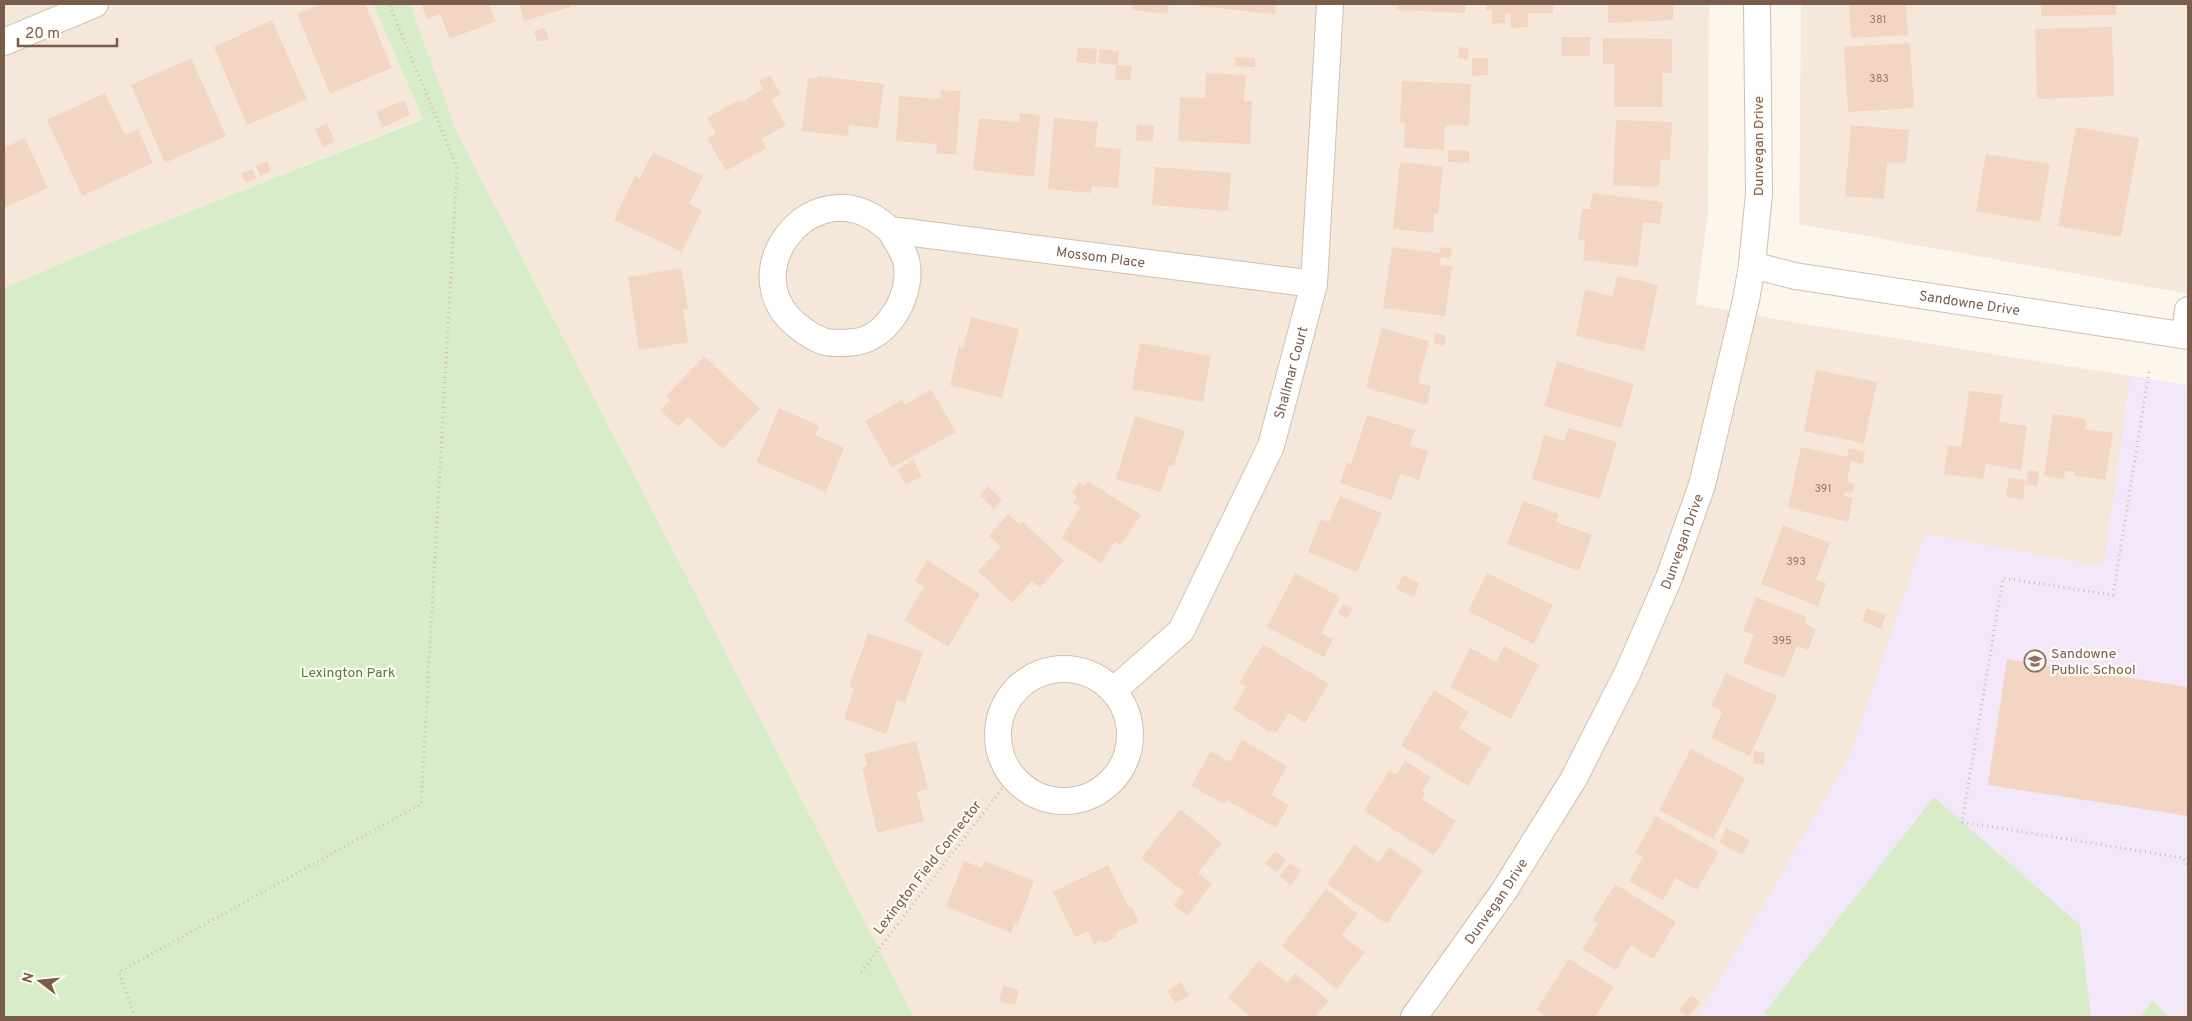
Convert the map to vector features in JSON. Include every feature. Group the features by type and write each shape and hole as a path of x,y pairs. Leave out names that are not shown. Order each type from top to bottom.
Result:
{"street":[{"path":"4,42 95,4"},
{"name":"Shallmar Court","path":"1114,690 1181,631 1271,446 1314,284 1330,4"},
{"name":"Dunvegan Drive","path":"1414,1017 1504,890 1573,780 1628,672 1669,578 1702,486 1746,300 1752,265 1759,194 1757,4"},
{"name":"Mossom Place","path":"890,230 906,260 908,283 901,306 880,331 859,341 837,344 814,339 786,318 779,306 773,284 773,264 781,242 801,220 823,211 848,209 871,216 890,230 1314,284"},
{"name":"Sandowne Drive","path":"1752,265 1796,276 2187,327"},
{"path":"1070,669 1083,671 1104,681 1114,690 1129,718 1131,741 1124,764 1116,778 1099,792 1080,800 1057,802 1036,796 1012,776 1004,763 998,741 1000,719 1009,698 1026,680 1047,671 1070,669"}],"path":[{"path":"135,1017 119,972 421,804 457,167 389,4"},
{"path":"2149,372 2113,595 2003,578 1962,822 2183,858 2188,866"},
{"name":"Lexington Field Connector","path":"861,972 1012,776"}],"shaded area":[{"path":"4,4 373,4 423,118 107,244 4,288"},
{"path":"410,4 1709,4 1708,213 1696,304 1781,320 2131,376 2104,567 1925,534 1850,756 1698,1017 914,1017 456,130"},
{"path":"1801,4 2188,4 2188,294 1799,224"},
{"name":"Sandowne Public School","path":"2131,376 2188,385 2188,1017 1698,1017 1850,756 1925,534 2104,567"}],"green space":[{"name":"Lexington Park","path":"373,4 410,4 456,130 914,1017 4,1017 4,288 107,244 423,119"},
{"path":"1934,797 2080,925 2091,1017 1768,1017 1764,1013"},
{"path":"2153,1001 2170,1017 2139,1017"}],"building":[{"path":"322,4 365,4 392,68 330,94 297,14"},
{"path":"421,4 489,4 496,21 450,39 440,14 427,19"},
{"path":"519,4 570,4 571,7 524,21"},
{"path":"1133,4 1169,4 1168,14 1132,10"},
{"path":"1198,4 1276,4 1275,14 1198,6"},
{"path":"1397,4 1466,4 1465,13 1397,10"},
{"path":"1486,4 1553,4 1553,13 1528,13 1528,27 1511,28 1510,13 1505,13 1505,23 1492,24 1492,10 1486,10"},
{"path":"1608,4 1673,4 1673,20 1608,23"},
{"path":"1849,4 1906,4 1908,35 1851,38"},
{"path":"2041,4 2116,4 2116,15 2041,16"},
{"path":"272,20 307,99 247,125 214,47"},
{"path":"2112,27 2114,96 2037,99 2035,29"},
{"path":"545,28 549,39 537,42 534,31"},
{"path":"1562,37 1590,37 1590,56 1561,56"},
{"path":"1603,38 1672,39 1672,73 1663,73 1662,107 1614,107 1615,64 1603,64"},
{"path":"1910,43 1914,108 1848,112 1844,47"},
{"path":"1078,47 1097,49 1096,64 1076,62"},
{"path":"1459,47 1469,48 1468,60 1458,58"},
{"path":"1100,49 1119,51 1118,65 1132,66 1130,81 1115,79 1116,65 1098,63"},
{"path":"1235,57 1255,58 1255,67 1235,66"},
{"path":"191,58 226,136 165,163 131,85"},
{"path":"1472,58 1488,58 1488,75 1472,76"},
{"path":"1206,73 1246,75 1244,101 1252,101 1250,144 1178,141 1180,97 1205,98"},
{"path":"770,75 781,94 771,100 786,125 761,139 766,148 726,171 707,138 716,134 707,118 739,100 740,103 763,89 759,81"},
{"path":"817,76 884,84 878,128 849,125 848,136 802,131 808,78 817,79"},
{"path":"1402,81 1471,84 1469,126 1445,125 1444,150 1404,148 1405,123 1400,123"},
{"path":"941,90 961,91 956,155 936,153 937,144 896,141 899,96 940,99"},
{"path":"105,93 125,135 138,129 153,163 82,196 47,120"},
{"path":"404,100 410,115 383,127 376,112"},
{"path":"1020,113 1040,115 1034,177 973,170 979,118 1019,122"},
{"path":"1054,118 1098,122 1095,147 1121,149 1118,188 1092,186 1091,193 1048,189"},
{"path":"1616,120 1672,122 1670,160 1661,159 1659,187 1613,185"},
{"path":"327,123 335,142 323,147 315,129"},
{"path":"1137,125 1154,126 1153,142 1136,140"},
{"path":"1851,125 1909,130 1906,163 1887,162 1884,199 1845,196"},
{"path":"2076,127 2139,138 2121,237 2058,226"},
{"path":"25,138 48,188 4,208 4,148"},
{"path":"1448,150 1469,151 1469,163 1448,162"},
{"path":"653,152 703,176 689,204 702,210 682,252 614,220 635,176 640,178"},
{"path":"1986,154 2050,164 2040,222 1976,211"},
{"path":"267,161 271,171 260,176 256,166"},
{"path":"1400,162 1443,167 1438,214 1434,214 1433,233 1393,229"},
{"path":"1155,167 1231,173 1228,211 1152,205"},
{"path":"252,169 256,178 246,183 241,173"},
{"path":"1593,193 1663,202 1660,224 1643,222 1638,267 1583,260 1585,241 1578,240 1582,209 1590,209"},
{"path":"1392,247 1440,253 1440,247 1452,249 1450,259 1441,257 1440,265 1452,267 1445,316 1383,308"},
{"path":"681,268 688,309 683,310 688,342 639,350 628,277"},
{"path":"1617,276 1658,285 1644,351 1576,336 1585,290 1613,296"},
{"path":"971,317 1019,329 1002,398 950,385 959,346 963,348"},
{"path":"1382,328 1429,341 1418,383 1431,386 1427,405 1366,388"},
{"path":"1436,333 1446,336 1444,346 1433,343"},
{"path":"1140,343 1211,356 1203,402 1132,389"},
{"path":"704,356 760,409 723,449 688,417 678,427 660,410 670,400 666,396"},
{"path":"1557,361 1634,384 1621,428 1544,406"},
{"path":"1816,370 1877,382 1864,443 1804,431"},
{"path":"931,389 956,432 892,468 865,421 902,400 905,405"},
{"path":"1969,391 2003,395 1999,422 2027,426 2021,470 1986,464 1983,479 1944,474 1948,445 1961,447"},
{"path":"779,408 819,426 815,435 844,448 826,492 756,462"},
{"path":"2053,414 2086,419 2085,429 2113,433 2105,480 2074,475 2075,472 2065,471 2064,479 2044,476"},
{"path":"1367,415 1415,430 1410,445 1428,451 1419,480 1400,474 1392,500 1340,483 1347,462 1351,464"},
{"path":"1135,416 1185,431 1174,466 1169,465 1161,492 1116,479"},
{"path":"1568,428 1617,442 1600,499 1532,479 1544,435 1564,441"},
{"path":"1801,447 1847,457 1849,448 1865,452 1863,464 1851,461 1847,482 1855,484 1852,493 1845,492 1844,496 1853,498 1848,522 1788,508"},
{"path":"913,460 922,476 906,485 897,470"},
{"path":"2028,470 2039,472 2037,486 2026,485"},
{"path":"2009,478 2025,480 2023,499 2006,497"},
{"path":"1088,481 1141,515 1121,545 1115,542 1101,563 1061,538 1081,507 1073,503 1077,496 1072,493 1079,482 1084,486"},
{"path":"988,486 1002,500 994,509 980,496"},
{"path":"1340,496 1382,513 1357,572 1308,552 1321,519 1329,522"},
{"path":"1523,501 1559,514 1556,522 1592,535 1579,571 1507,544"},
{"path":"1008,514 1020,525 1023,522 1064,561 1040,588 1032,581 1012,603 978,571 1001,547 989,536"},
{"path":"1783,525 1830,543 1816,580 1826,583 1818,606 1761,584"},
{"path":"927,560 980,594 948,647 904,620 924,587 915,581"},
{"path":"1295,573 1340,597 1321,633 1333,639 1324,657 1267,627"},
{"path":"1487,573 1553,605 1534,644 1468,611"},
{"path":"1403,575 1419,583 1414,597 1396,589"},
{"path":"1756,597 1807,617 1805,624 1816,629 1808,650 1797,646 1784,678 1743,663 1754,635 1743,631"},
{"path":"1343,604 1353,609 1347,619 1338,614"},
{"path":"1867,608 1886,615 1881,629 1862,621"},
{"path":"868,633 923,652 905,703 897,700 886,734 844,719 854,688 849,687"},
{"path":"1263,644 1329,684 1305,723 1289,713 1276,733 1270,730 1270,732 1233,709 1246,687 1239,683"},
{"path":"1504,646 1539,665 1511,719 1450,687 1470,648 1496,662"},
{"path":"2007,659 2188,687 2188,816 1988,785"},
{"path":"1726,673 1777,696 1750,756 1711,738 1722,712 1711,706"},
{"path":"1434,690 1469,712 1459,728 1491,748 1468,786 1401,745"},
{"path":"1242,740 1287,766 1271,795 1289,805 1276,828 1226,800 1224,804 1191,786 1211,751 1230,762"},
{"path":"916,741 928,789 917,792 924,821 877,833 862,767 867,766 864,754"},
{"path":"1691,749 1745,778 1713,839 1659,810"},
{"path":"1754,751 1765,752 1764,765 1753,763"},
{"path":"1405,761 1431,777 1422,791 1425,793 1422,799 1456,821 1434,855 1364,811 1389,771 1396,775"},
{"path":"1180,809 1222,843 1198,873 1212,884 1187,916 1173,905 1184,892 1141,858"},
{"path":"1656,816 1719,852 1697,890 1676,878 1663,900 1629,881 1643,857 1635,853"},
{"path":"1726,828 1750,840 1742,855 1719,842"},
{"path":"1354,845 1379,862 1389,847 1423,870 1387,924 1327,884"},
{"path":"1275,851 1286,860 1277,872 1265,864"},
{"path":"964,861 982,868 985,861 1034,881 1018,924 1015,923 1011,933 946,906"},
{"path":"1290,863 1301,871 1291,885 1279,876"},
{"path":"1108,865 1129,908 1131,906 1139,922 1117,932 1116,937 1105,943 1100,941 1094,944 1088,931 1075,937 1053,892"},
{"path":"1615,884 1676,922 1653,959 1631,945 1616,970 1582,949 1598,924 1592,921"},
{"path":"1326,889 1358,914 1342,935 1365,952 1337,989 1282,946"},
{"path":"1569,959 1614,987 1595,1017 1548,1017 1536,1010"},
{"path":"1259,960 1287,983 1295,973 1329,1001 1315,1017 1251,1017 1228,998"},
{"path":"1181,982 1189,995 1175,1004 1167,991"},
{"path":"1003,986 1019,990 1015,1005 999,1001"},
{"path":"1691,995 1700,1002 1688,1017 1679,1011"}],"place":[{"name":"Sandowne Public School","path":"2035,661"}]}
